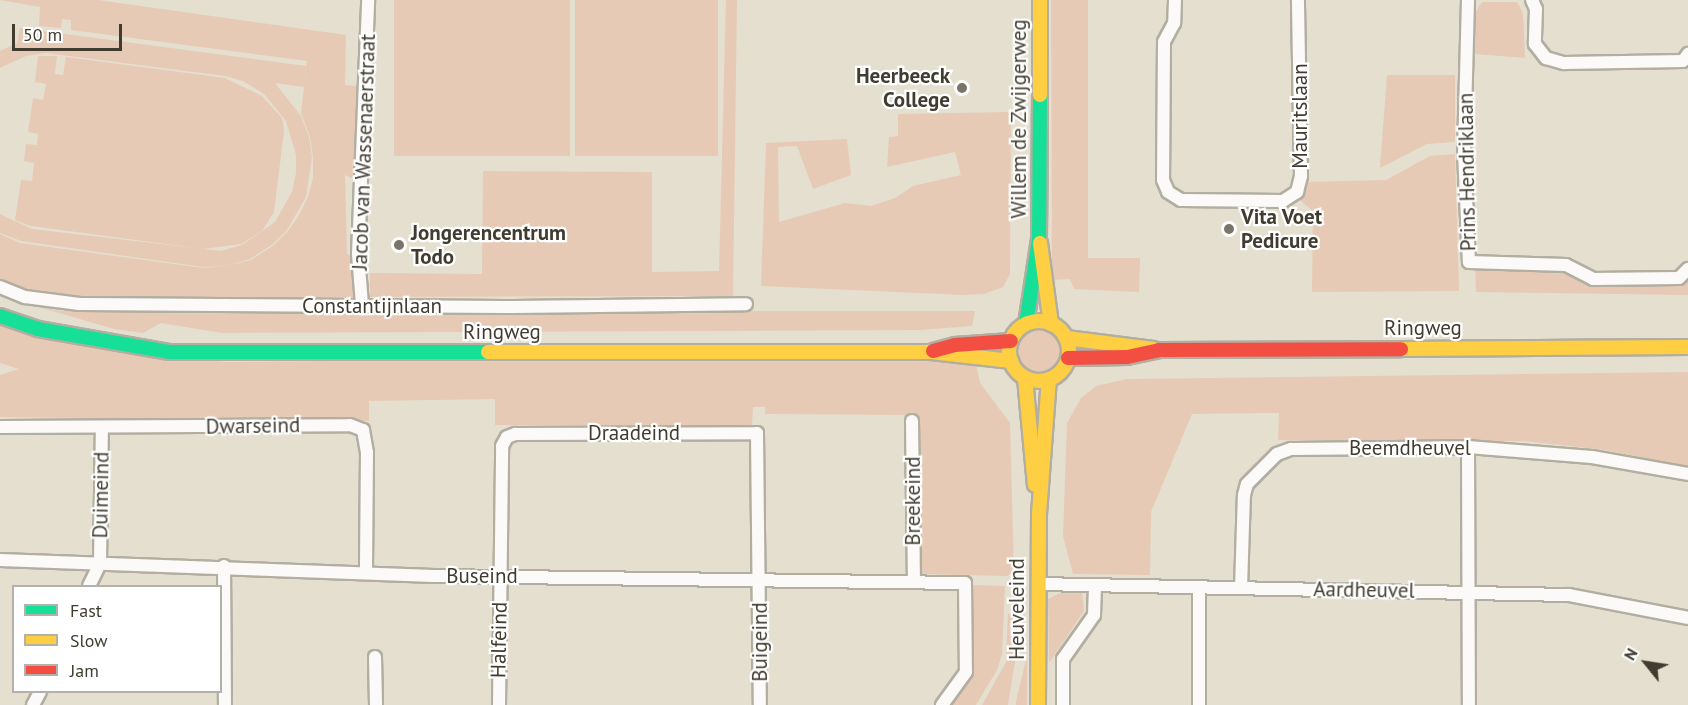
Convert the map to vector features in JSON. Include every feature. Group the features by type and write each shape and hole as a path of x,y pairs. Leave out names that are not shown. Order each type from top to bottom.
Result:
{"main road":[{"name":"Willem de Zwijgerweg","path":"1040,0 1039,239 1051,324"},
{"name":"Willem de Zwijgerweg","path":"1026,324 1039,239"},
{"name":"Ringweg","path":"0,303 75,332"},
{"name":"Ringweg","path":"0,316 39,329 75,332 170,352 931,352 1011,361"},
{"path":"1026,324 1051,324 1066,338 1068,358 1064,369 1049,380 1025,378 1011,361 1011,341 1026,324"},
{"name":"Ringweg","path":"1066,338 1127,343 1159,350"},
{"name":"Ringweg","path":"931,352 955,345 1011,341"},
{"name":"Ringweg","path":"1068,358 1127,357 1159,350 1688,347"},
{"name":"Heuveleind","path":"1025,378 1039,514"},
{"name":"Heuveleind","path":"1038,705 1039,514 1049,380"}],"street":[{"name":"Jacob van Wassenaerstraat","path":"362,305 358,254 368,0"},
{"name":"Mauritslaan","path":"1175,0 1174,23 1164,42 1162,180 1168,192 1181,200 1283,201 1297,192 1301,176 1298,0"},
{"name":"Prins Hendriklaan","path":"1468,0 1464,153 1468,262 1566,265 1593,279 1679,278 1688,269"},
{"path":"1532,0 1536,9 1535,44 1546,58 1564,63 1686,60"},
{"name":"Constantijnlaan","path":"0,287 25,297 80,304 746,304"},
{"name":"Breekeind","path":"912,421 914,582"},
{"name":"Dwarseind","path":"0,427 350,425 363,430 367,452 366,572"},
{"name":"Duimeind","path":"100,563 102,428"},
{"name":"Draadeind","path":"500,576 502,446 507,437 514,434 757,433 760,579"},
{"path":"1468,447 1469,705"},
{"name":"Beemdheuvel","path":"1241,588 1244,495 1247,484 1278,454 1291,449 1468,447 1592,457 1688,474"},
{"name":"Buseind","path":"0,560 500,576 965,583 966,672 942,705"},
{"path":"89,585 100,563"},
{"path":"224,566 225,705"},
{"name":"Halfeind","path":"499,705 500,576"},
{"name":"Buigeind","path":"760,579 760,705"},
{"name":"Aardheuvel","path":"1038,584 1569,595 1688,618"},
{"path":"1063,705 1063,659 1094,615 1095,586"},
{"path":"1199,587 1199,705"},
{"path":"375,657 376,705"}],"shaded area":[{"path":"0,0 98,0 346,35 345,85 358,86 356,180 345,175 347,254 355,257 356,297 62,297 31,294 0,281 0,234 20,243 203,268 225,266 203,267 21,241 0,233 0,214 32,229 221,251 242,245 275,222 292,192 296,173 296,155 286,121 264,94 243,81 225,76 46,53 26,56 0,68 0,51 17,43 20,28 306,66 304,84 307,61 71,30 71,20 62,19 61,28 39,26 40,7","holes":["275,83 304,87 301,113 310,137 313,156 313,178 308,197 288,231 274,245 251,260 226,266 250,259 273,244 287,230 306,197 312,157 309,137 301,116"]},
{"path":"394,0 570,0 570,156 394,156"},
{"path":"575,0 718,0 718,156 575,156"},
{"path":"726,0 737,0 733,296 370,297 370,273 482,274 483,171 652,172 652,272 719,271"},
{"path":"1051,0 1088,0 1088,258 1140,258 1139,292 1074,289 1070,279 1052,280"},
{"path":"1482,2 1517,2 1523,13 1525,58 1475,54 1475,13"},
{"path":"38,56 57,56 55,74 63,75 66,57 225,78 262,96 282,118 284,131 274,212 262,231 241,244 203,249 31,226 15,220 21,180 32,181 34,163 24,161 26,144 37,145 38,134 28,132 33,98 43,100 46,84 35,82"},
{"path":"1387,75 1455,75 1455,142 1427,144 1380,168"},
{"path":"1011,112 1010,274 1003,287 984,294 963,295 761,286 766,143 847,139 851,175 813,189 797,146 778,147 779,222 845,203 871,206 895,198 913,186 961,175 955,152 887,167 889,137 898,136 898,114"},
{"path":"1455,154 1459,291 1312,292 1313,211 1297,198 1306,190 1306,182 1386,180 1430,156"},
{"path":"1475,267 1561,268 1593,282 1688,278 1688,295 1476,292"},
{"path":"28,304 60,311 975,311 972,326 920,330 222,333 161,323 143,333 114,329"},
{"path":"0,319 169,358 228,362 756,358 914,359 976,364 980,383 1010,423 1014,571 1007,576 922,574 919,568 918,415 765,414 765,407 753,407 752,425 495,425 495,399 369,401 369,421 0,417 0,375 19,369 0,363"},
{"path":"1039,330 1054,336 1060,351 1054,366 1039,372 1024,366 1018,351 1024,336"},
{"path":"1688,372 1688,467 1606,450 1523,441 1278,440 1279,413 1192,414 1151,512 1150,575 1073,574 1063,536 1067,423 1081,398 1096,386 1127,379"},
{"path":"972,585 1005,586 1002,654 997,670 976,705 949,705 972,675"},
{"path":"1060,593 1082,593 1084,611 1049,663 1048,599"},
{"path":"1008,614 1016,614 1017,649 1008,705 982,705 1006,662"},
{"path":"1027,656 1027,705 1016,705 1016,701"}],"traffic: fast":[{"path":"1026,324 1039,239 1040,95"},
{"path":"0,316 38,329 170,352 488,352"}],"traffic: slow":[{"path":"1040,0 1040,95"},
{"path":"1040,243 1051,324"},
{"path":"1039,321 1056,326 1064,334 1069,351 1064,368 1056,376 1039,381 1022,376 1014,368 1009,351 1014,334 1022,326 1039,321"},
{"path":"1066,338 1153,349"},
{"path":"1401,349 1688,347"},
{"path":"488,352 931,352 1011,361"},
{"path":"1025,378 1035,485"},
{"path":"1038,705 1039,514 1049,379"}],"traffic: jam":[{"path":"933,351 955,345 1011,341"},
{"path":"1068,358 1127,357 1159,350 1401,349"}],"place":[{"name":"Heerbeeck College","path":"962,88"},
{"name":"Vita Voet Pedicure","path":"1229,229"},
{"name":"Jongerencentrum Todo","path":"399,245"}]}
